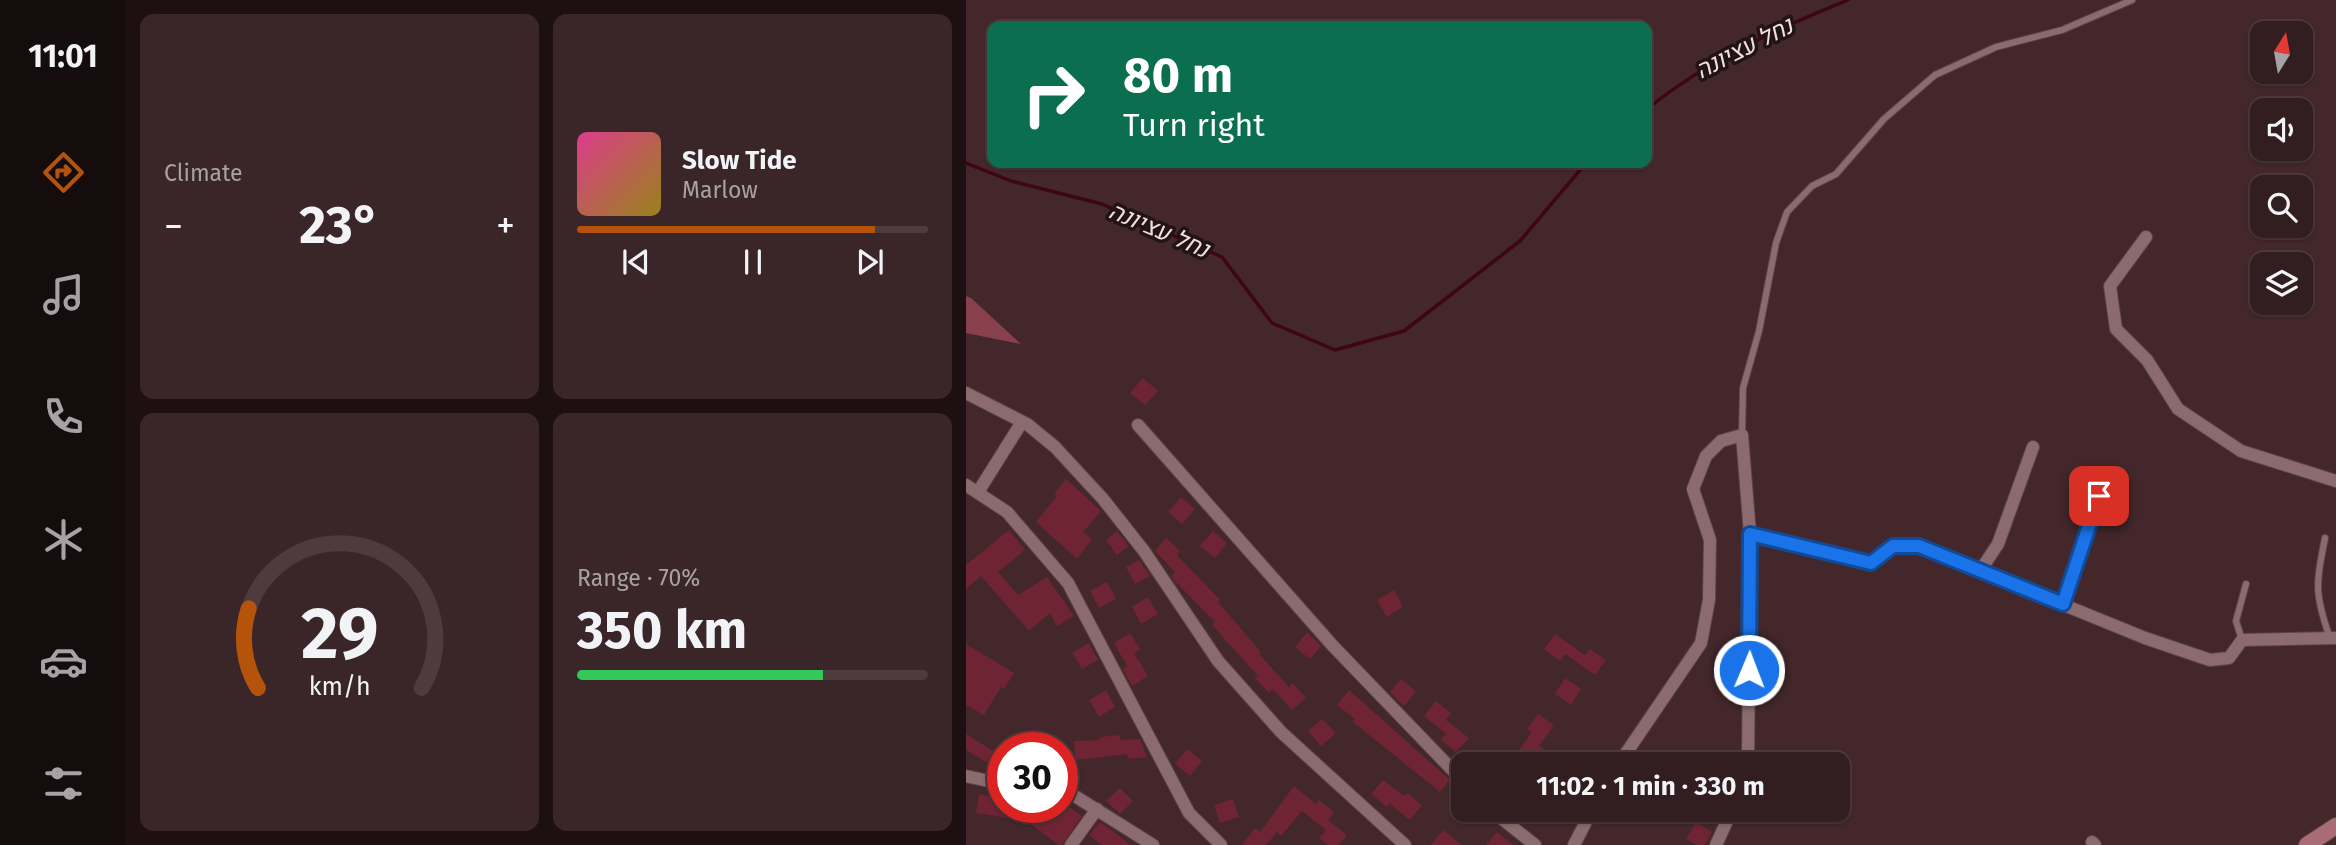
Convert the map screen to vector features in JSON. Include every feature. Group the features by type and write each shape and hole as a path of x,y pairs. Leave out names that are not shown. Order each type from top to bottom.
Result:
{"main road":[{"path":"2307,845 2336,826"}],"street":[{"path":"2146,237 2110,286 2116,329 2147,360 2178,409 2241,451 2336,481"},
{"path":"966,393 1022,422 1055,447 1103,499 1144,551 1218,661 1281,732 1405,845"},
{"path":"978,492 1022,422"},
{"path":"1138,425 1333,646 1451,769"},
{"path":"1627,752 1701,643 1709,600 1710,540 1693,489 1706,456 1721,441 1742,435 1750,534 1748,752"},
{"path":"1980,571 1998,544 2033,447"},
{"path":"966,485 1007,512 1068,583 1189,813 1221,845"},
{"path":"1750,534 1871,563 1893,546 1919,546 2145,638 2210,660 2229,659 2242,640 2333,639"},
{"path":"966,776 987,781"},
{"path":"1078,798 1153,845"},
{"path":"1071,845 1097,809"},
{"path":"1506,822 1535,845"},
{"path":"1574,845 1586,822"},
{"path":"1716,845 1727,822"}],"lane":[{"path":"1742,435 1743,388 1759,331 1776,243 1787,212 1812,186 1836,174 1884,119 1935,75 1996,47 2062,30 2132,0"},
{"path":"2063,604 2099,496"},
{"path":"2325,538 2317,601 2333,639"},
{"path":"2242,640 2236,621 2246,584"}],"shaded area":[{"path":"966,296 971,298 1021,344 966,333"}],"building":[{"path":"1143,378 1158,391 1145,405 1130,393"},
{"path":"1066,479 1101,511 1083,532 1092,539 1077,559 1036,522 1057,496 1054,494"},
{"path":"1181,497 1195,509 1182,524 1168,512"},
{"path":"1009,530 1025,550 998,572 1018,595 1047,577 1074,616 1057,626 1050,613 1029,631 981,576 966,589 966,565"},
{"path":"1117,531 1129,546 1117,555 1106,540"},
{"path":"1213,531 1227,543 1215,558 1200,546"},
{"path":"1166,538 1180,551 1177,555 1220,600 1218,602 1261,652 1259,654 1289,687 1293,683 1306,698 1292,710 1273,689 1269,693 1255,678 1258,676 1212,625 1215,622 1171,576 1175,572 1155,551"},
{"path":"1139,560 1150,576 1135,584 1126,567"},
{"path":"1107,582 1116,599 1099,608 1090,591"},
{"path":"1394,590 1403,607 1387,617 1377,600"},
{"path":"1148,597 1158,614 1141,624 1132,607"},
{"path":"1307,632 1321,646 1310,659 1295,647"},
{"path":"1130,633 1140,649 1134,653 1148,676 1132,686 1123,669 1127,666 1114,643"},
{"path":"1555,634 1585,655 1590,649 1606,660 1595,675 1565,654 1560,661 1544,649"},
{"path":"1089,643 1098,660 1082,669 1072,653"},
{"path":"966,644 1014,673 1004,689 1001,687 984,715 966,705"},
{"path":"1565,678 1581,689 1571,705 1555,694"},
{"path":"1401,679 1416,691 1404,706 1390,692"},
{"path":"1106,690 1115,707 1099,717 1089,700"},
{"path":"1349,690 1450,780 1440,792 1353,722 1355,719 1337,705"},
{"path":"1436,701 1451,713 1446,720 1469,738 1456,752 1441,740 1446,734 1424,716"},
{"path":"1538,714 1554,725 1539,746 1544,749 1542,752 1518,752 1531,733 1527,729"},
{"path":"1322,719 1336,733 1321,746 1308,731"},
{"path":"966,734 987,747 987,762 966,750"},
{"path":"1120,735 1120,740 1140,739 1147,757 1128,759 1127,754 1078,760 1078,741 1100,740 1100,737"},
{"path":"1187,749 1202,761 1190,776 1175,764"},
{"path":"1383,780 1404,796 1407,793 1422,805 1410,820 1389,803 1387,807 1371,794"},
{"path":"1294,786 1316,804 1319,800 1334,812 1328,820 1347,835 1339,845 1328,845 1319,838 1326,830 1302,811 1281,836 1277,832 1266,845 1242,845 1255,828 1260,832"},
{"path":"1120,788 1133,801 1120,814 1106,801"},
{"path":"979,794 987,796 987,815 976,813"},
{"path":"1233,799 1239,817 1220,823 1214,805"},
{"path":"1100,822 1131,845 1101,845 1089,835"},
{"path":"1696,822 1712,832 1705,845 1697,845 1686,839"},
{"path":"1029,823 1077,823 1062,845"},
{"path":"1443,830 1462,845 1431,845"},
{"path":"1497,832 1513,845 1486,845"}],"waterway":[{"name":"נחל עציונה","path":"1652,105 1694,75 1743,47 1848,0"},
{"name":"נחל עציונה","path":"966,163 1011,181 1102,204 1222,257 1272,323 1335,350 1404,331 1520,241 1582,168"}],"route":[{"path":"1749,670 1750,534 1871,563 1893,546 1919,546 2063,604 2099,496"}]}
